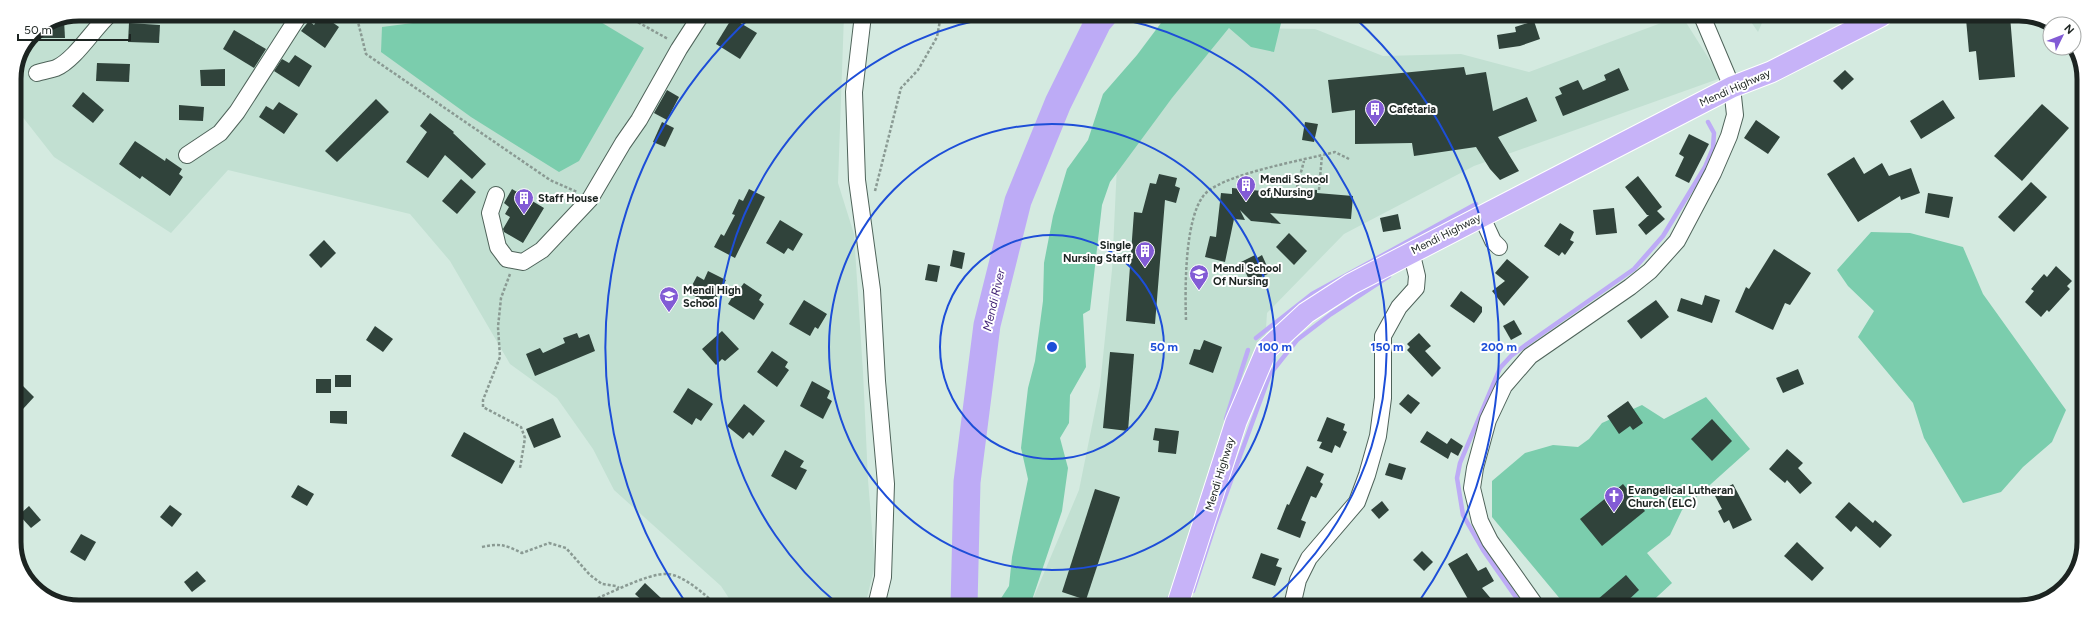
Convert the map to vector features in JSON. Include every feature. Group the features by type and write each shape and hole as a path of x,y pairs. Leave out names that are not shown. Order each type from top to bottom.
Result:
{"main road":[{"name":"Mendi Highway","path":"1180,600 1236,422 1266,349 1306,313 1351,284 1480,215 1732,87 1771,72 1871,21"}],"street":[{"path":"38,73 57,67 74,52 103,21"},
{"path":"187,155 220,133 238,112 296,21"},
{"path":"496,195 490,213 498,247 507,259 523,262 542,250 590,199 623,143 639,120 681,45 697,21"},
{"path":"862,21 854,92 858,180 872,290 877,381 886,484 883,577 877,600"},
{"path":"1532,600 1490,541 1480,521 1472,488 1475,468 1488,420 1504,386 1530,356 1635,283 1650,271 1677,241 1713,173 1729,136 1735,114 1732,87 1704,21"},
{"path":"1480,215 1493,241 1499,247"},
{"path":"1293,600 1298,580 1309,558 1357,502 1367,475 1378,436 1383,398 1383,336 1399,308 1416,288 1417,276 1411,251"}],"path":[{"path":"358,21 366,54 550,180 590,199"},
{"path":"635,21 666,39 681,45"},
{"path":"874,195 901,88 918,70 937,37 940,21"},
{"path":"1186,320 1186,263 1190,235 1198,204 1206,193 1234,178 1335,152 1349,159"},
{"path":"1319,190 1322,156"},
{"path":"1297,187 1304,160"},
{"path":"515,260 501,298 498,327 500,357 482,400 483,407 522,427 525,438 520,468"},
{"path":"482,547 503,544 522,553 549,543 566,548 590,575 602,584 616,586 619,588"},
{"path":"597,600 619,588 667,574 680,577 706,595 711,600"}],"shaded area":[{"name":"Mendi High School","path":"844,21 838,183 854,234 868,480 875,565 866,600 730,600 721,586 614,490 593,449 557,398 510,364 450,261 410,214 228,170 171,233 54,157 21,115 22,68 25,57 38,38 57,25 68,22"},
{"name":"Mendi School Of Nursing","path":"1667,21 1685,21 1721,78 1474,166 1344,234 1267,313 1262,389 1171,600 1033,600 1079,490 1100,386 1112,270 1117,165 1229,28 1315,29 1383,56 1461,54 1529,72"},
{"path":"1750,21 1763,21 1758,32"}],"green space":[{"path":"428,21 599,21 644,48 579,161 559,172 471,117 381,52 382,27"},
{"path":"1162,21 1282,21 1274,52 1251,47 1229,28 1172,98 1110,182 1102,205 1090,310 1083,314 1086,367 1070,395 1069,423 1060,438 1068,468 1062,511 1032,600 1000,600 1009,586 1012,557 1028,479 1021,448 1028,388 1035,361 1043,301 1044,263 1053,216 1067,169 1088,140 1103,94 1137,55"},
{"path":"1871,232 1910,233 1963,247 1983,294 2066,410 2052,442 2023,467 2001,492 1963,503 1924,438 1913,403 1858,337 1874,311 1848,286 1837,270"},
{"path":"1706,397 1750,449 1682,510 1670,535 1647,553 1672,583 1654,600 1561,600 1492,517 1492,481 1525,453 1553,445 1578,447 1589,439 1602,423 1642,405 1664,419"}],"building":[{"path":"309,21 314,25 317,21 331,21 339,27 325,48 301,31"},
{"path":"730,21 737,21 757,33 740,59 716,44"},
{"path":"1534,21 1540,39 1520,46 1499,49 1497,35 1516,32 1515,27"},
{"path":"1966,21 2010,21 2015,77 1979,80 1976,51 1969,52"},
{"path":"64,23 65,38 38,38 57,25"},
{"path":"129,23 160,25 159,43 128,42"},
{"path":"234,30 266,49 254,68 223,49"},
{"path":"295,55 312,66 299,87 274,71 282,59 289,63"},
{"path":"97,63 130,64 129,82 96,81"},
{"path":"1464,67 1466,75 1486,72 1493,111 1527,97 1537,121 1498,137 1519,171 1500,180 1490,169 1476,147 1414,156 1412,143 1355,144 1355,110 1332,113 1328,80"},
{"path":"1619,68 1629,90 1563,116 1555,97 1562,94 1559,88 1578,80 1583,90 1606,80 1604,75"},
{"path":"225,69 225,86 201,86 200,70"},
{"path":"1845,70 1854,79 1842,90 1833,81"},
{"path":"667,90 679,97 667,120 654,113"},
{"path":"83,92 104,110 93,123 72,106"},
{"path":"376,99 389,112 337,162 325,151"},
{"path":"1943,100 1955,118 1921,139 1910,121"},
{"path":"279,102 298,114 284,134 259,117 266,106 273,110"},
{"path":"2042,104 2069,128 2022,181 1994,156"},
{"path":"179,105 204,107 203,121 179,120"},
{"path":"430,113 454,132 453,133 486,164 472,179 445,155 428,178 406,162 427,132 420,126"},
{"path":"1756,120 1780,137 1768,154 1744,138"},
{"path":"662,122 674,128 665,147 653,142"},
{"path":"1305,122 1318,124 1314,142 1302,140"},
{"path":"1689,134 1709,144 1689,183 1675,176 1684,157 1679,154"},
{"path":"135,141 165,161 166,158 182,169 179,174 183,177 170,196 142,176 140,179 119,164"},
{"path":"1854,157 1864,174 1882,163 1889,176 1911,168 1920,193 1901,200 1900,196 1858,222 1827,174"},
{"name":"Single Nursing Staff","path":"1159,174 1177,178 1175,186 1180,188 1176,203 1165,200 1155,324 1126,321 1134,212 1142,213 1150,183 1156,184"},
{"path":"1638,176 1662,207 1657,211 1665,219 1646,235 1638,225 1649,215 1647,215 1625,187"},
{"path":"461,179 476,192 457,214 442,201"},
{"path":"2031,182 2047,197 2014,232 1998,217"},
{"path":"1232,188 1302,195 1302,189 1317,190 1317,193 1353,196 1351,219 1270,213 1281,224 1251,221 1240,210 1245,220 1234,219 1225,262 1205,257 1210,236 1216,237 1221,193 1232,194"},
{"name":"Staff House","path":"512,189 544,208 523,243 504,232 503,229 510,217 505,214 509,207 504,203"},
{"path":"749,189 765,197 735,258 714,247 721,234 724,236 735,215 732,214 739,199 743,201"},
{"path":"1928,193 1953,197 1949,218 1925,213"},
{"path":"1614,208 1617,233 1596,235 1593,210"},
{"path":"1398,214 1401,229 1383,232 1380,218"},
{"path":"780,220 803,234 793,251 788,248 784,254 766,243"},
{"path":"1560,223 1574,232 1570,240 1574,242 1565,255 1562,252 1559,256 1544,246"},
{"path":"1289,233 1307,251 1294,265 1276,247"},
{"path":"324,240 336,253 321,268 309,255"},
{"path":"1774,249 1811,273 1790,305 1785,303 1773,330 1735,312 1746,287 1749,289"},
{"path":"953,250 965,253 962,269 950,266"},
{"path":"1255,255 1257,258 1262,255 1270,273 1250,282 1241,262"},
{"path":"1507,259 1529,277 1504,306 1492,291 1505,281 1495,273"},
{"path":"928,264 940,266 937,282 925,280"},
{"path":"2056,266 2072,281 2067,286 2070,289 2049,312 2047,310 2041,317 2025,302 2034,291 2031,289 2044,274 2047,277"},
{"path":"708,271 726,280 717,297 715,296 711,304 688,293 697,276 704,280"},
{"path":"744,283 762,295 759,300 764,304 754,320 728,304 739,286 741,287"},
{"path":"1461,291 1482,307 1482,312 1474,323 1450,306"},
{"path":"1705,295 1720,300 1712,323 1677,311 1681,298 1702,305"},
{"path":"804,300 827,314 818,329 815,327 810,336 789,324"},
{"path":"1656,300 1669,317 1641,339 1627,321"},
{"path":"1514,320 1522,334 1511,340 1503,326"},
{"path":"375,326 393,339 383,352 366,340"},
{"path":"722,331 739,349 725,361 722,359 716,365 702,349"},
{"path":"577,333 579,338 589,334 595,351 535,376 526,354 540,348 543,353 565,343 563,338"},
{"path":"1419,333 1431,346 1425,351 1441,368 1432,377 1407,350 1410,347 1407,344"},
{"path":"1204,340 1222,347 1213,373 1189,364 1194,349 1200,350"},
{"path":"772,351 788,362 785,367 789,370 777,387 757,372"},
{"path":"1110,352 1134,354 1128,431 1103,428"},
{"path":"1798,369 1804,384 1783,393 1776,378"},
{"path":"335,375 351,375 351,387 335,387"},
{"path":"316,379 331,379 331,393 316,393"},
{"path":"812,381 830,391 827,398 832,401 823,419 800,406"},
{"path":"21,384 34,397 23,409 21,407"},
{"path":"688,388 713,404 701,421 696,418 692,425 673,412"},
{"path":"1408,394 1420,403 1411,414 1399,404"},
{"path":"1628,401 1643,423 1633,430 1630,426 1619,434 1607,416"},
{"path":"744,404 765,421 753,436 749,432 743,439 727,426"},
{"path":"330,411 347,411 347,424 330,423"},
{"path":"1327,417 1345,424 1343,430 1347,432 1340,448 1335,445 1332,453 1319,448 1322,442 1317,441"},
{"path":"553,418 561,437 534,448 526,429"},
{"path":"1712,419 1732,441 1712,461 1691,439"},
{"path":"1155,428 1179,431 1176,454 1158,452 1159,441 1153,440"},
{"path":"1427,431 1447,444 1451,438 1463,446 1458,456 1451,452 1448,459 1420,442"},
{"path":"464,432 515,461 502,484 451,456"},
{"path":"1787,449 1803,463 1798,468 1812,483 1800,494 1787,480 1785,483 1769,469"},
{"path":"785,450 804,461 800,467 807,470 796,490 771,476"},
{"path":"1389,463 1406,468 1402,480 1385,475"},
{"path":"1307,466 1324,474 1320,482 1323,484 1316,498 1311,496 1301,520 1306,522 1300,538 1277,529 1287,504 1289,505"},
{"name":"Evangelical Lutheran Church (ELC)","path":"1623,484 1645,511 1602,546 1580,519"},
{"path":"1733,484 1752,520 1733,529 1729,520 1724,523 1718,511 1722,509 1714,494"},
{"path":"298,485 314,494 307,506 291,497"},
{"path":"1095,489 1120,497 1086,600 1062,592"},
{"path":"1382,501 1389,510 1379,519 1371,510"},
{"path":"1849,502 1873,523 1875,520 1892,535 1880,548 1856,526 1851,532 1835,517"},
{"path":"170,505 182,514 172,527 160,517"},
{"path":"29,506 41,520 31,528 21,517 21,513"},
{"path":"81,534 96,542 85,561 70,552"},
{"path":"1797,542 1824,568 1812,581 1784,556"},
{"path":"1422,551 1433,562 1424,571 1413,560"},
{"path":"1261,553 1279,559 1276,566 1282,568 1275,586 1252,578"},
{"path":"1467,553 1478,571 1486,567 1494,581 1482,588 1492,600 1469,600 1448,564"},
{"path":"197,571 206,581 192,592 184,582"},
{"path":"1626,575 1639,590 1628,600 1597,600"},
{"path":"645,583 662,599 642,600 635,594"}],"waterway":[{"name":"Mendi River","path":"964,600 967,482 987,325 1018,201 1058,103 1099,21"},
{"path":"1518,600 1483,550 1463,515 1457,478 1460,463 1500,368 1511,356 1527,344 1634,269 1663,236 1705,167 1713,148 1714,133 1708,122"},
{"path":"1256,338 1312,294 1476,204"},
{"path":"1193,591 1214,527 1270,374 1297,340 1331,314 1389,276"},
{"path":"1226,419 1248,350"}],"place":[{"name":"Cafetaria","path":"1375,126"},
{"name":"Mendi School of Nursing","path":"1246,202"},
{"name":"Staff House","path":"524,215"},
{"name":"Single Nursing Staff","path":"1145,268"},
{"name":"Mendi School Of Nursing","path":"1199,291"},
{"name":"Mendi High School","path":"669,313"},
{"name":"Evangelical Lutheran Church (ELC)","path":"1614,513"}]}
